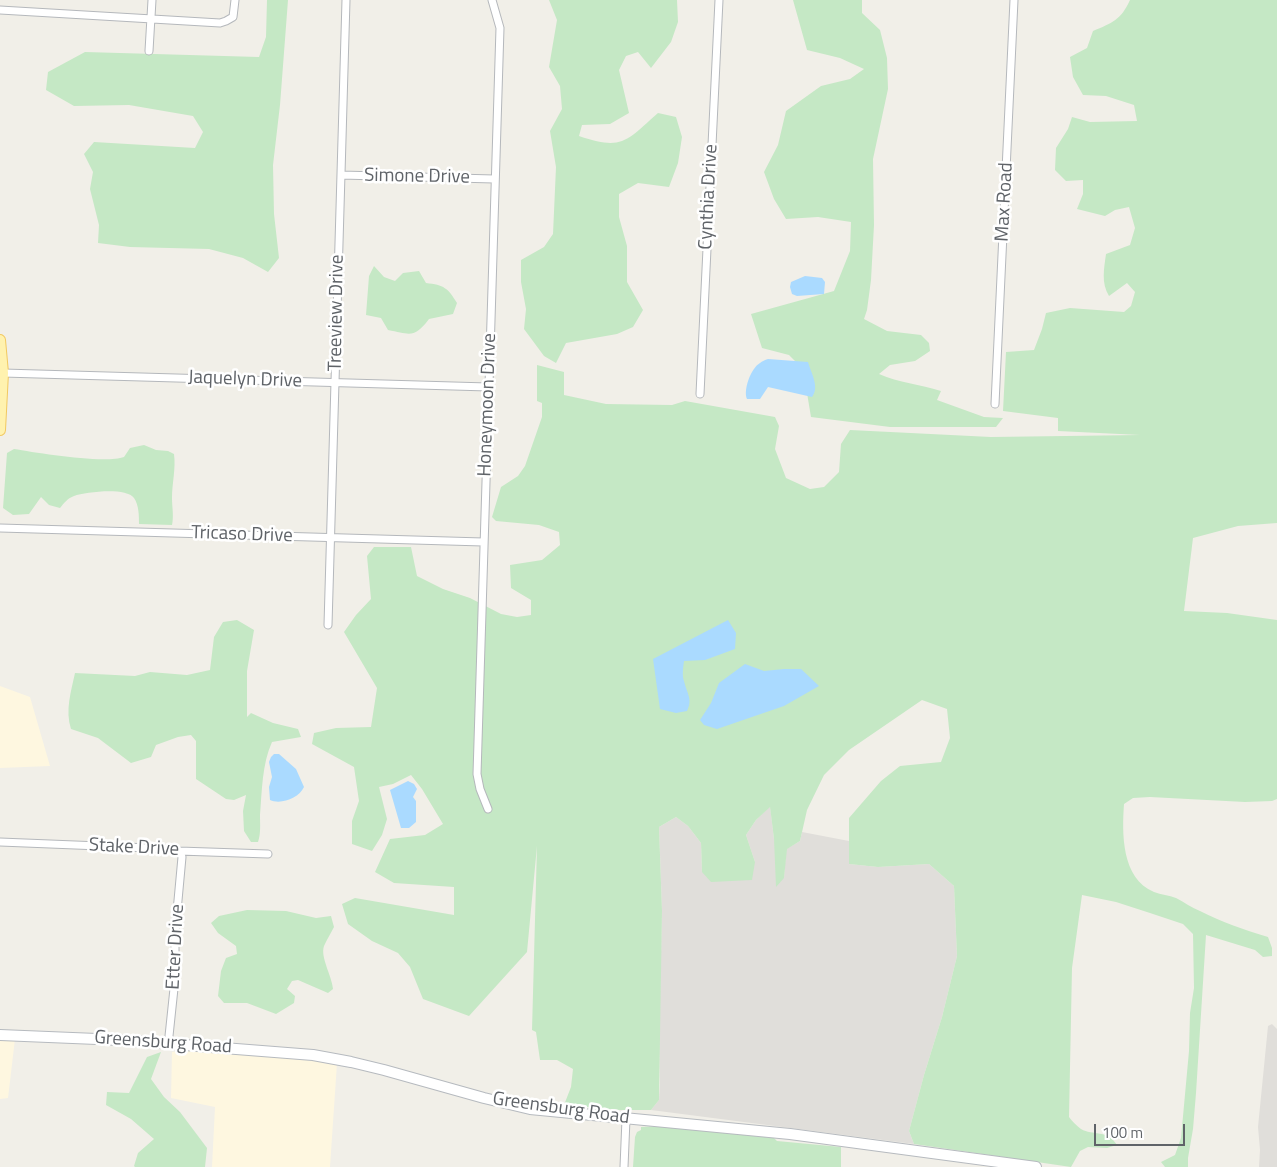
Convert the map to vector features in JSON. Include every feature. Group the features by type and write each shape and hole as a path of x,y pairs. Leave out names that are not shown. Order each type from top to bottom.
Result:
{"main road":[{"path":"0,340 3,373 0,430"},
{"name":"Greensburg Road","path":"0,1035 58,1036 334,1058 518,1106 626,1119 790,1134 1036,1167"}],"street":[{"path":"150,51 152,0"},
{"path":"0,10 220,23 226,22 233,17 235,0"},
{"name":"Treeview Drive","path":"328,625 346,0"},
{"name":"Honeymoon Drive","path":"488,809 480,789 477,774 500,28 492,0"},
{"name":"Cynthia Drive","path":"700,394 719,0"},
{"name":"Max Road","path":"995,404 1014,0"},
{"name":"Simone Drive","path":"341,176 494,179"},
{"name":"Jaquelyn Drive","path":"3,373 488,387"},
{"name":"Tricaso Drive","path":"0,528 483,542"},
{"name":"Stake Drive","path":"0,842 268,854"},
{"name":"Etter Drive","path":"170,1044 169,1036 175,979 175,933 182,857 179,851"},
{"path":"624,1167 626,1119"}],"shaded area":[{"path":"0,686 30,697 50,766 0,768"},
{"path":"770,806 774,839 784,878 786,849 800,841 802,832 849,841 849,864 878,867 929,864 954,886 957,956 942,1017 909,1131 914,1144 651,1110 659,1100 660,1085 659,1035 662,911 659,827 676,817 688,826 701,843 702,872 755,862 746,835 756,820"},
{"path":"1272,1024 1277,1029 1277,1167 1259,1167 1258,1127 1268,1026"},
{"path":"0,1037 15,1039 8,1098 0,1099"},
{"path":"193,1050 337,1063 330,1167 212,1167 215,1107 171,1098 172,1052"}],"green space":[{"path":"267,0 288,0 280,105 273,165 274,214 279,258 268,272 243,258 209,249 130,247 98,243 99,225 90,189 93,172 84,154 94,142 195,148 203,132 193,116 129,105 74,106 46,90 48,72 85,52 259,57 266,37"},
{"path":"549,0 677,0 678,22 671,42 651,68 638,52 626,56 619,70 629,113 610,124 582,125 579,136 605,143 623,141 631,137 658,113 676,117 682,137 678,163 669,187 638,183 619,194 619,217 627,246 627,282 643,310 633,327 617,334 566,343 556,363 544,356 524,329 526,309 521,282 521,260 544,247 553,234 556,167 550,131 562,109 560,86 549,67 557,20"},
{"path":"793,0 862,0 862,13 880,30 887,58 888,89 873,159 874,225 871,280 864,319 887,331 921,335 929,343 930,351 915,361 890,365 879,374 941,391 937,400 984,417 1003,418 996,427 890,427 811,417 803,369 789,355 762,348 751,314 834,291 850,251 851,222 818,217 786,219 774,199 764,172 778,145 786,111 821,86 850,79 864,69 840,58 807,50"},
{"path":"1130,0 1277,0 1277,523 1238,526 1193,538 1184,611 1227,613 1277,620 1277,799 1272,801 1245,802 1150,797 1133,798 1124,804 1123,828 1126,854 1129,866 1143,885 1154,892 1176,898 1225,922 1268,937 1272,948 1272,956 1263,957 1255,950 1206,935 1196,1093 1188,1167 1165,1167 1161,1162 1175,1155 1181,1138 1189,1051 1190,1013 1194,988 1193,934 1183,924 1116,902 1082,895 1072,968 1069,1117 1081,1129 1109,1137 1117,1145 1107,1148 1088,1147 1080,1151 1071,1167 914,1144 909,1131 942,1017 957,956 954,886 929,864 878,867 849,864 849,818 881,781 900,766 941,762 950,738 947,709 922,700 849,750 824,775 807,810 800,841 787,849 784,878 776,887 774,839 770,807 756,820 746,835 755,862 752,880 711,882 702,872 701,843 688,826 676,817 659,827 662,911 659,1100 651,1110 620,1110 564,1105 571,1087 573,1069 557,1060 540,1060 536,1032 532,1030 537,846 527,952 469,1016 423,999 410,967 398,953 372,941 348,924 342,904 355,898 454,915 454,887 394,883 375,872 390,839 425,835 443,824 422,789 411,775 393,784 379,787 387,819 382,835 372,851 352,844 352,821 359,801 354,767 312,744 314,733 336,728 371,727 377,688 344,632 371,599 367,556 374,547 411,547 417,576 443,589 470,598 501,614 517,617 531,615 531,600 511,588 510,565 542,560 560,545 559,532 539,525 496,521 492,517 501,487 518,476 525,466 542,417 542,403 537,401 537,365 564,372 564,395 606,404 672,405 685,401 775,417 779,426 775,449 786,478 810,489 824,487 839,472 841,444 850,430 991,437 1140,435 1058,431 1058,418 1003,411 1006,352 1034,350 1046,313 1070,308 1124,312 1131,306 1135,292 1127,283 1109,296 1106,291 1104,276 1106,254 1130,245 1135,228 1129,207 1115,210 1105,216 1077,209 1083,194 1083,180 1066,181 1055,170 1056,148 1068,129 1072,117 1090,122 1137,121 1134,105 1106,96 1083,95 1073,77 1070,57 1087,48 1093,31 1115,20 1127,7"},
{"path":"374,266 384,277 395,281 403,273 419,271 426,283 441,286 451,294 457,303 453,314 429,319 419,330 407,334 388,330 381,318 366,315 369,276"},
{"path":"144,445 174,454 172,525 139,524 138,507 134,498 123,492 115,491 74,496 68,499 60,508 49,505 41,497 29,514 13,515 3,508 7,453 14,449 70,457 115,459 124,457 130,448"},
{"path":"237,620 254,630 247,671 247,717 251,713 273,723 298,729 301,737 272,742 266,759 263,778 258,842 251,842 244,831 243,811 246,795 234,800 226,799 196,779 196,741 191,735 178,737 156,745 151,757 131,763 98,738 71,729 69,722 69,701 75,673 135,676 150,672 187,675 210,670 214,637 223,622"},
{"path":"247,910 286,911 316,918 331,916 334,927 323,950 333,989 328,993 298,980 292,981 287,989 295,996 294,1003 276,1014 247,1003 224,1003 218,996 221,971 226,958 237,954 236,946 218,933 211,923 219,916"},
{"path":"161,1052 151,1079 164,1097 180,1112 207,1148 205,1167 135,1167 138,1153 154,1139 131,1119 106,1105 107,1092 129,1093 147,1057"},
{"path":"659,1126 841,1147 841,1167 633,1167 637,1132 641,1130 641,1127"}],"water":[{"path":"805,276 822,278 825,282 824,294 797,296 792,294 791,282"},
{"path":"768,359 808,362 815,384 812,397 768,387 760,399 747,399 746,390 751,374 757,366"},
{"path":"728,620 736,633 735,649 705,660 684,661 683,677 689,700 687,711 676,713 660,709 653,659"},
{"path":"745,664 764,671 801,669 819,686 784,706 717,729 704,725 700,720 711,703 719,683"},
{"path":"274,754 279,754 296,769 304,787 294,797 279,802 270,800 269,787 272,777 269,762"},
{"path":"408,781 414,784 417,789 413,797 416,801 416,822 409,828 401,828 390,790"}]}
